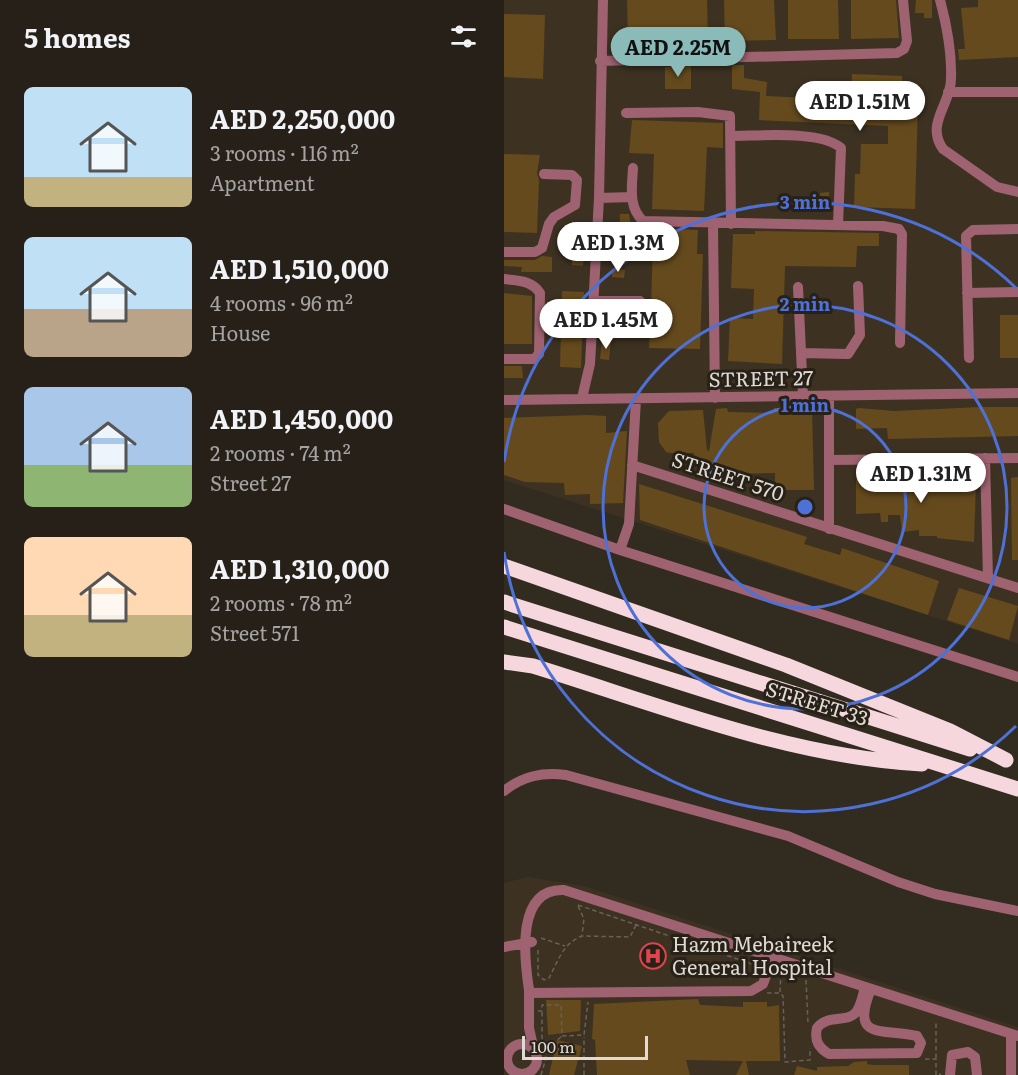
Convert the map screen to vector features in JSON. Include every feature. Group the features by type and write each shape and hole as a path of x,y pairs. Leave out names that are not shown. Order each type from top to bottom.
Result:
{"highway":[{"path":"504,566 786,665 950,730 1012,762"},
{"name":"STREET 33","path":"504,602 1012,762"},
{"name":"STREET 33","path":"504,627 1018,789"},
{"path":"504,662 533,666 796,746 869,759 946,765"}],"street":[{"path":"600,61 897,53 904,50 907,41 903,0"},
{"path":"940,0 948,32 951,81 937,124 936,135 943,150 997,187 1018,192"},
{"path":"582,398 590,364 599,198 601,1"},
{"path":"948,92 1018,93"},
{"path":"626,113 698,112 730,116 732,136 731,224"},
{"path":"732,136 817,137 841,148 838,225"},
{"path":"633,168 634,213 643,221 893,227 902,234 900,343"},
{"path":"504,252 535,252 542,248 549,224 554,218 575,205 577,180 572,175 544,174"},
{"path":"599,198 632,197"},
{"path":"713,224 715,398"},
{"path":"969,358 966,236 973,230 1018,229"},
{"path":"504,279 527,282 536,286 540,292 538,354 534,359 526,361 504,359"},
{"path":"801,353 848,354 860,335 858,286"},
{"path":"798,287 803,396"},
{"path":"967,293 1018,292"},
{"path":"593,301 640,301"},
{"name":"STREET 27","path":"504,400 1018,393"},
{"path":"829,396 829,529"},
{"path":"620,549 629,524 636,399"},
{"path":"986,458 988,578"},
{"path":"829,460 1018,458"},
{"name":"STREET 570","path":"632,465 1018,588"},
{"path":"504,509 620,549 1018,677"},
{"path":"504,791 532,776 552,773 566,775 788,836 898,882 935,894 1018,911"},
{"path":"528,1015 510,1051 507,1067 521,1074 530,1071 536,1064 539,1050 528,1015 530,911 539,897 546,892 564,890 1014,1035 1011,1075"},
{"path":"504,941 531,940"},
{"path":"504,947 531,940"},
{"path":"529,991 751,991 763,984 768,970 778,960"},
{"path":"868,988 862,1018 866,1024 874,1030 917,1036 921,1043 917,1053 829,1054 821,1050 816,1039 817,1028 829,1018 848,1017 854,1014 868,988"},
{"path":"510,1051 526,1045 539,1050"},
{"path":"950,1075 953,1054 964,1052 975,1057 977,1075"}],"path":[{"path":"582,936 584,919 578,905 768,970"},
{"path":"565,946 531,940 538,975 544,980 549,978 565,946 582,936 630,937 636,925"},
{"path":"778,960 780,993 783,996 785,1062 810,1060 810,1048"},
{"path":"806,969 809,1026"},
{"path":"584,1075 584,1035 589,991"},
{"path":"757,993 780,993"},
{"path":"528,1015 542,1011 542,1005 561,1005 562,1036"},
{"path":"936,1016 936,1059"},
{"path":"539,1050 562,1036 584,1035"}],"shaded area":[{"path":"504,0 1018,0 1018,644 504,480"},
{"name":"Hazm Mebaireek General Hospital","path":"528,877 584,886 1018,1027 1018,1075 504,1075 504,883"}],"building":[{"path":"627,0 707,0 708,41 628,42"},
{"path":"724,0 774,0 776,40 725,41"},
{"path":"788,0 838,0 839,39 788,39"},
{"path":"851,0 896,0 899,38 851,39"},
{"path":"916,0 932,0 932,18 924,18 924,13 915,13"},
{"path":"978,0 1018,0 1018,57 959,60 958,49 965,49 961,8 978,7"},
{"path":"504,14 545,15 543,79 504,77"},
{"path":"732,65 744,65 744,78 767,82 766,96 851,100 852,74 902,76 903,94 898,100 918,101 915,209 854,207 855,174 860,174 861,144 888,144 888,126 759,120 760,92 732,89"},
{"path":"691,66 691,89 665,89 665,67"},
{"path":"632,120 723,123 723,148 707,147 704,211 652,209 654,154 629,153"},
{"path":"504,154 540,155 537,173 539,180 537,233 504,232"},
{"path":"829,192 829,212 820,211 820,193"},
{"path":"620,214 629,214 631,226 698,230 697,254 703,254 700,349 649,348 650,325 621,324 621,317 611,317 611,309 651,309 653,242 619,241"},
{"path":"755,231 879,233 879,246 857,246 856,267 785,266 782,364 728,361 730,318 753,319 754,289 731,288 733,234 755,234"},
{"path":"542,256 552,257 552,272 521,272 522,267 504,266 504,260 535,260"},
{"path":"572,258 584,258 583,266 572,265"},
{"path":"612,269 625,270 624,278 612,277"},
{"path":"562,291 584,292 581,368 560,367"},
{"path":"504,293 532,296 532,344 504,344"},
{"path":"1000,315 1018,315 1018,358 1000,358"},
{"path":"602,340 611,341 609,360 600,359"},
{"path":"504,366 522,366 523,378 504,378"},
{"path":"1018,407 1018,436 888,439 887,428 856,429 856,409 859,408 894,411"},
{"path":"727,408 728,412 774,413 774,408 812,408 814,490 775,490 775,473 735,474 700,465 694,463 694,453 666,452 659,442 658,423 669,411 703,410 707,450 709,451 716,409"},
{"path":"606,416 606,433 627,431 623,503 590,504 590,494 565,495 564,483 525,482 504,475 504,418"},
{"path":"916,468 932,468 934,481 976,483 974,542 937,538 937,536 919,536 919,530 902,532 900,515 888,515 888,522 881,522 880,513 856,514 856,476 916,476"},
{"path":"1018,477 1018,560 1012,560 1011,478"},
{"path":"639,484 807,537 804,544 840,555 842,548 939,581 928,615 640,520"},
{"path":"959,588 1018,606 1009,640 947,620"},
{"path":"698,999 700,1005 743,1007 743,1002 767,1002 767,1007 779,1005 780,1061 746,1061 749,1075 736,1075 743,1061 686,1060 690,1075 597,1075 595,1040 592,1039 594,1004"},
{"path":"546,1000 581,1000 580,1031 548,1035"},
{"path":"557,1040 582,1046 574,1075 549,1075"},
{"path":"867,1061 867,1064 873,1065 909,1065 909,1075 794,1075 797,1066 817,1071 817,1067 848,1066 854,1062"}],"place":[{"name":"Hazm Mebaireek General Hospital","path":"653,956"}]}
